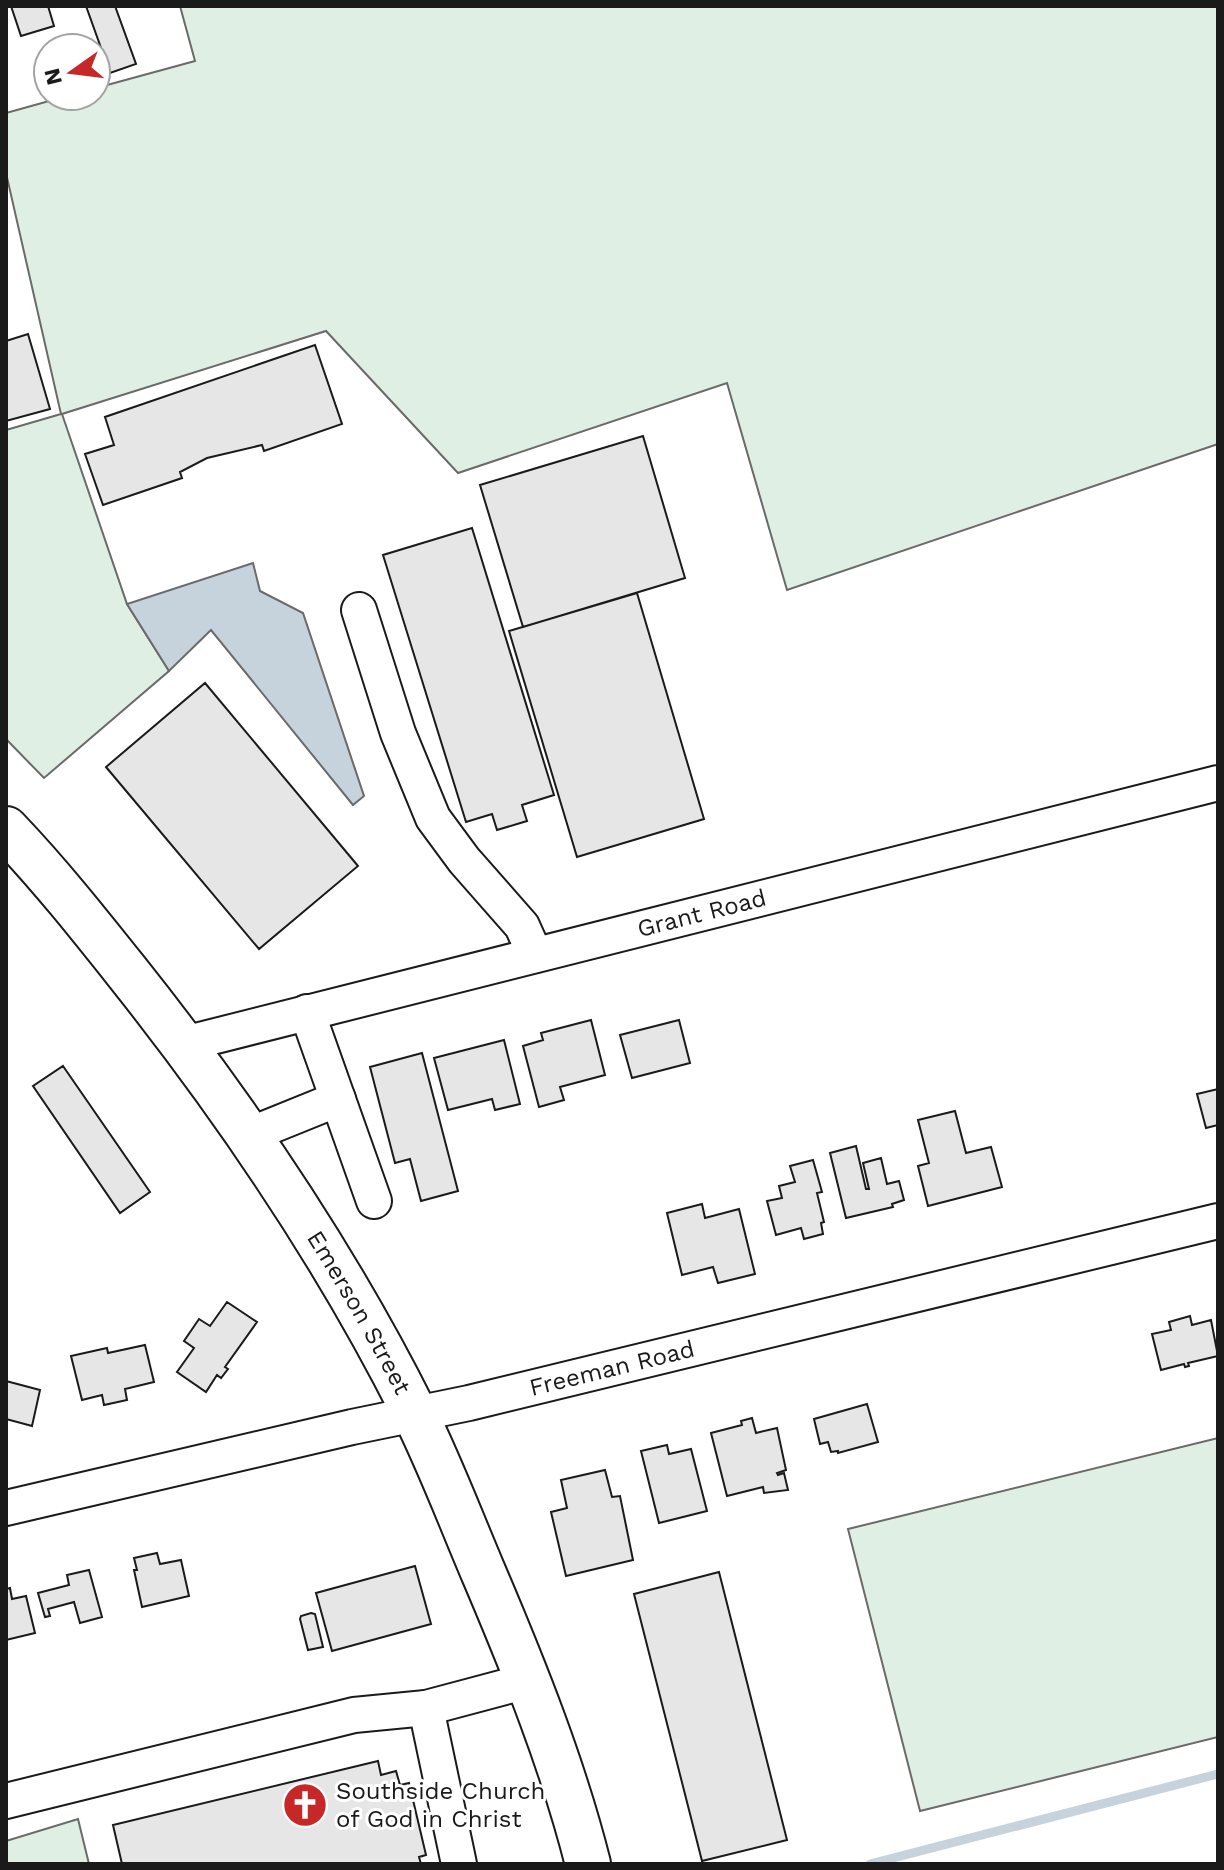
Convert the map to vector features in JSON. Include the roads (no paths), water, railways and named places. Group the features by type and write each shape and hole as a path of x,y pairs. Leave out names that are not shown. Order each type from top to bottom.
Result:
{"main road":[{"name":"Emerson Street","path":"6,829 49,875 184,1044 249,1135 345,1286 415,1413 527,1681 551,1744 588,1864"}],"street":[{"path":"359,610 398,733 433,818 464,860 522,926 535,955"},
{"name":"Grant Road","path":"184,1044 1218,783"},
{"path":"307,1012 374,1201"},
{"path":"249,1135 338,1099"},
{"name":"Freeman Road","path":"6,1508 469,1403 1218,1221"},
{"path":"6,1801 354,1715 426,1708 527,1681"},
{"path":"426,1708 459,1864"}],"waterway":[{"path":"870,1864 1218,1774"}],"place":[{"name":"Southside Church of God in Christ","path":"305,1805"}]}
